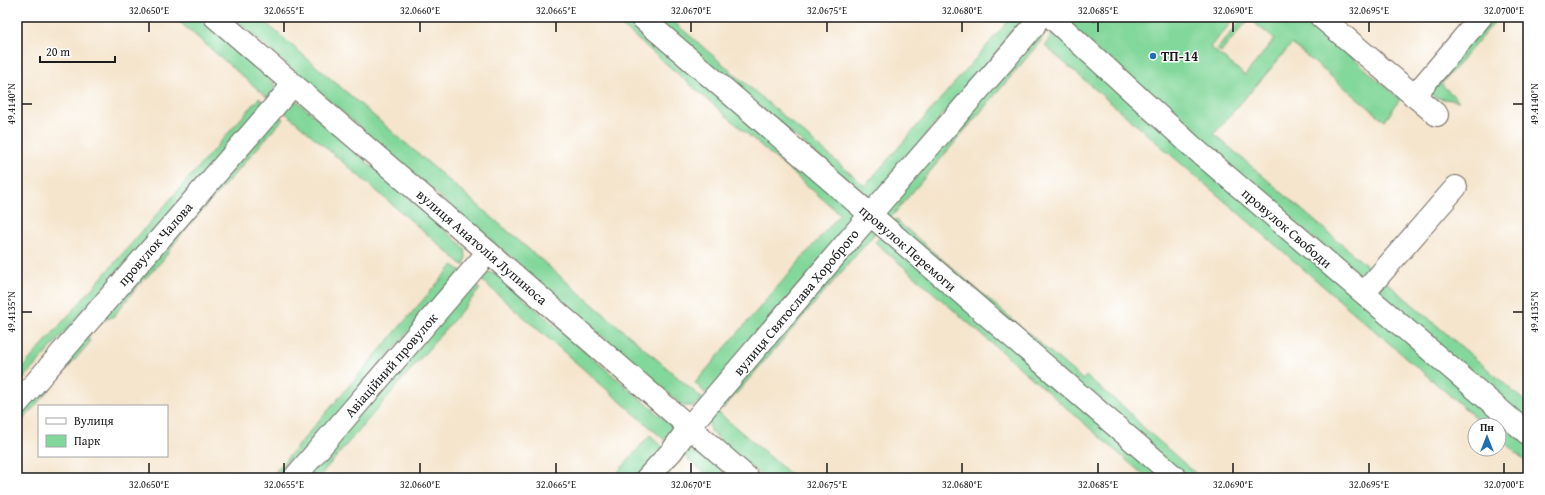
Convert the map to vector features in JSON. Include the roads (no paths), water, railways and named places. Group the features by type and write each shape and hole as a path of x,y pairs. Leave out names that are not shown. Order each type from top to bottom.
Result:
{"street":[{"name":"вулиця Анатолія Лупиноса","path":"215,17 748,478"},
{"name":"провулок Перемоги","path":"641,17 1176,478"},
{"name":"вулиця Святослава Хороброго","path":"647,478 672,451 690,427 870,215 1034,26 1038,17"},
{"name":"провулок Свободи","path":"1052,17 1194,148 1528,434"},
{"path":"1321,17 1437,116"},
{"path":"1414,96 1481,17"},
{"name":"провулок Чалова","path":"17,404 293,85"},
{"path":"1364,293 1456,187"},
{"name":"Авіаційний провулок","path":"294,478 488,252"}],"place":[{"name":"ТП-14","path":"1153,56"}]}
